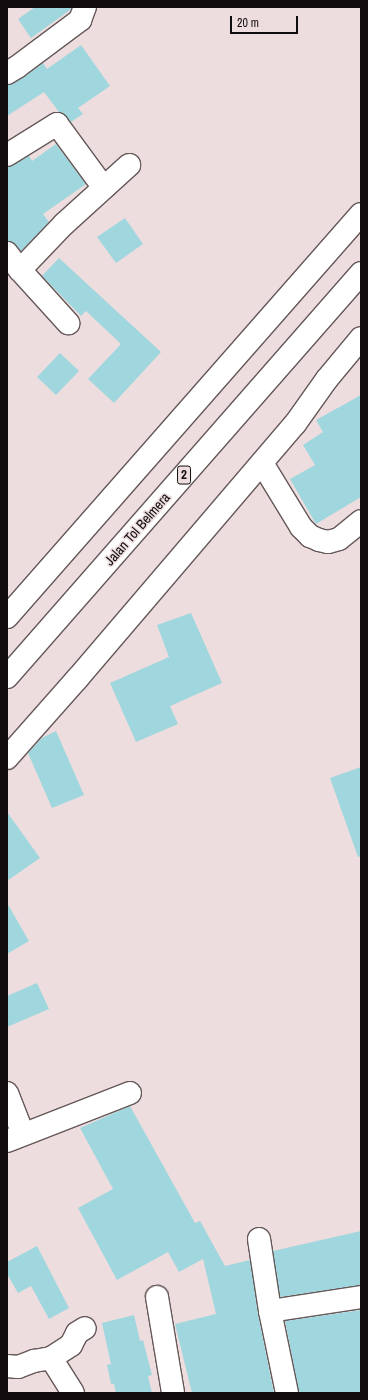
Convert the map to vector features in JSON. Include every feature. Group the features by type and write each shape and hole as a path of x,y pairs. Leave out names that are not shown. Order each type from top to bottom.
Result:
{"main road":[{"path":"7,73 80,20 85,7"},
{"path":"7,155 58,124 104,188"},
{"path":"68,323 13,262 64,224 129,165"},
{"path":"7,617 361,214"},
{"name":"Jalan Tol Belmera","path":"7,677 361,273"},
{"path":"7,758 77,679 295,424 327,379 361,338"},
{"path":"262,463 301,527 310,536 328,542 339,539 361,521"},
{"path":"7,1093 15,1137 130,1093"},
{"path":"259,1239 270,1312 287,1393"},
{"path":"157,1297 173,1393"},
{"path":"270,1312 361,1297"},
{"path":"7,1366 18,1367 34,1361 51,1358 72,1345 77,1332 85,1328"},
{"path":"51,1358 73,1393"}],"building":[{"path":"35,7 72,7 31,38 18,19"},
{"path":"81,45 110,86 78,108 83,114 71,122 63,113 59,112 44,92 7,116 7,85 23,78 43,63 47,69"},
{"path":"56,144 86,184 43,214 49,222 21,251 12,242 7,241 7,167 29,156 32,161"},
{"path":"125,218 143,244 116,263 97,237"},
{"path":"59,258 161,352 114,403 88,379 121,344 86,311 81,316 42,276"},
{"path":"60,353 79,371 56,395 37,377"},
{"path":"361,395 361,497 316,524 290,479 315,465 303,445 323,432 316,420"},
{"path":"191,613 222,683 170,706 178,724 136,742 110,683 169,657 157,625"},
{"path":"56,731 84,795 52,808 28,753 42,738"},
{"path":"361,767 361,856 358,857 330,778"},
{"path":"7,812 40,858 7,881"},
{"path":"7,903 29,941 7,954"},
{"path":"37,983 49,1009 7,1027 7,996"},
{"path":"130,1106 195,1223 200,1221 225,1266 250,1260 258,1314 274,1393 192,1393 175,1324 216,1314 203,1259 179,1272 168,1252 117,1280 78,1208 113,1189 80,1128"},
{"path":"361,1231 361,1285 280,1297 273,1251"},
{"path":"37,1246 69,1308 49,1319 31,1286 18,1293 7,1274 7,1262"},
{"path":"361,1310 361,1393 299,1393 285,1321"},
{"path":"134,1315 140,1341 143,1340 152,1375 148,1376 152,1393 116,1393 114,1384 111,1384 107,1365 111,1364 102,1323"}]}
